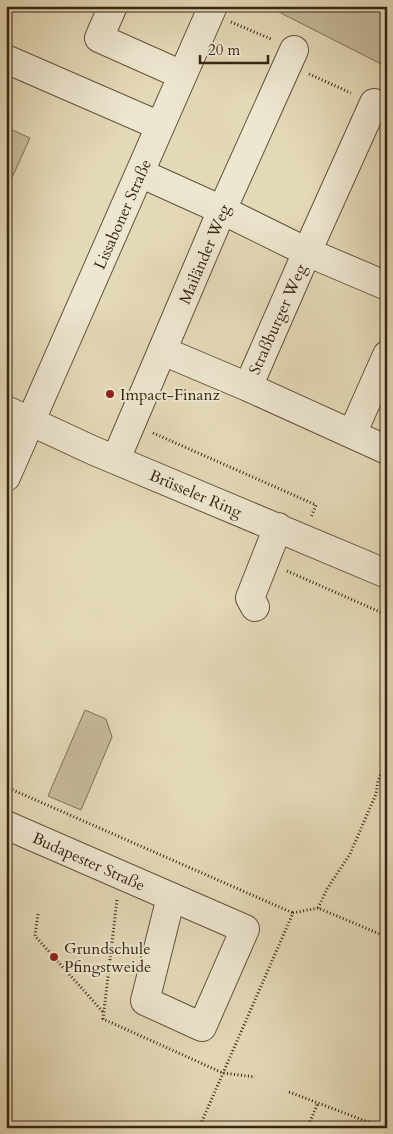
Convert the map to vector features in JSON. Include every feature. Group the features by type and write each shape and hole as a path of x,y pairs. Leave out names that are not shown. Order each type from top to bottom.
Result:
{"street":[{"path":"113,6 98,38 182,76"},
{"name":"Lissaboner Straße","path":"31,422 212,9"},
{"name":"Mailänder Weg","path":"116,459 222,210 291,57"},
{"path":"6,59 160,126"},
{"name":"Straßburger Weg","path":"248,387 374,103"},
{"name":"Straßburger Weg","path":"140,173 222,210 307,252 387,286"},
{"name":"Straßburger Weg","path":"163,351 387,450"},
{"path":"352,434 387,354"},
{"name":"Brüsseler Ring","path":"6,410 116,459 387,574"},
{"path":"6,477 31,422"},
{"path":"255,607 250,598 265,562 290,532"},
{"name":"Budapester Straße","path":"6,825 245,930 202,1027 145,1001 171,898"}],"path":[{"path":"212,9 291,57 374,103"},
{"path":"131,423 316,505 290,532"},
{"path":"265,562 387,615"},
{"path":"318,908 350,854 376,794 378,781 387,759"},
{"path":"6,787 293,913 318,908 387,938"},
{"path":"199,1128 293,913"},
{"path":"38,914 35,936 103,1012"},
{"path":"289,1092 384,1128"},
{"path":"307,1128 318,1103"}],"shaded area":[{"path":"267,6 387,6 387,67"},
{"path":"6,127 30,138 6,191"},
{"path":"85,710 106,719 112,737 81,810 48,796"}],"place":[{"name":"Impact-Finanz","path":"110,394"},
{"name":"Grundschule Pfingstweide","path":"54,957"}]}
